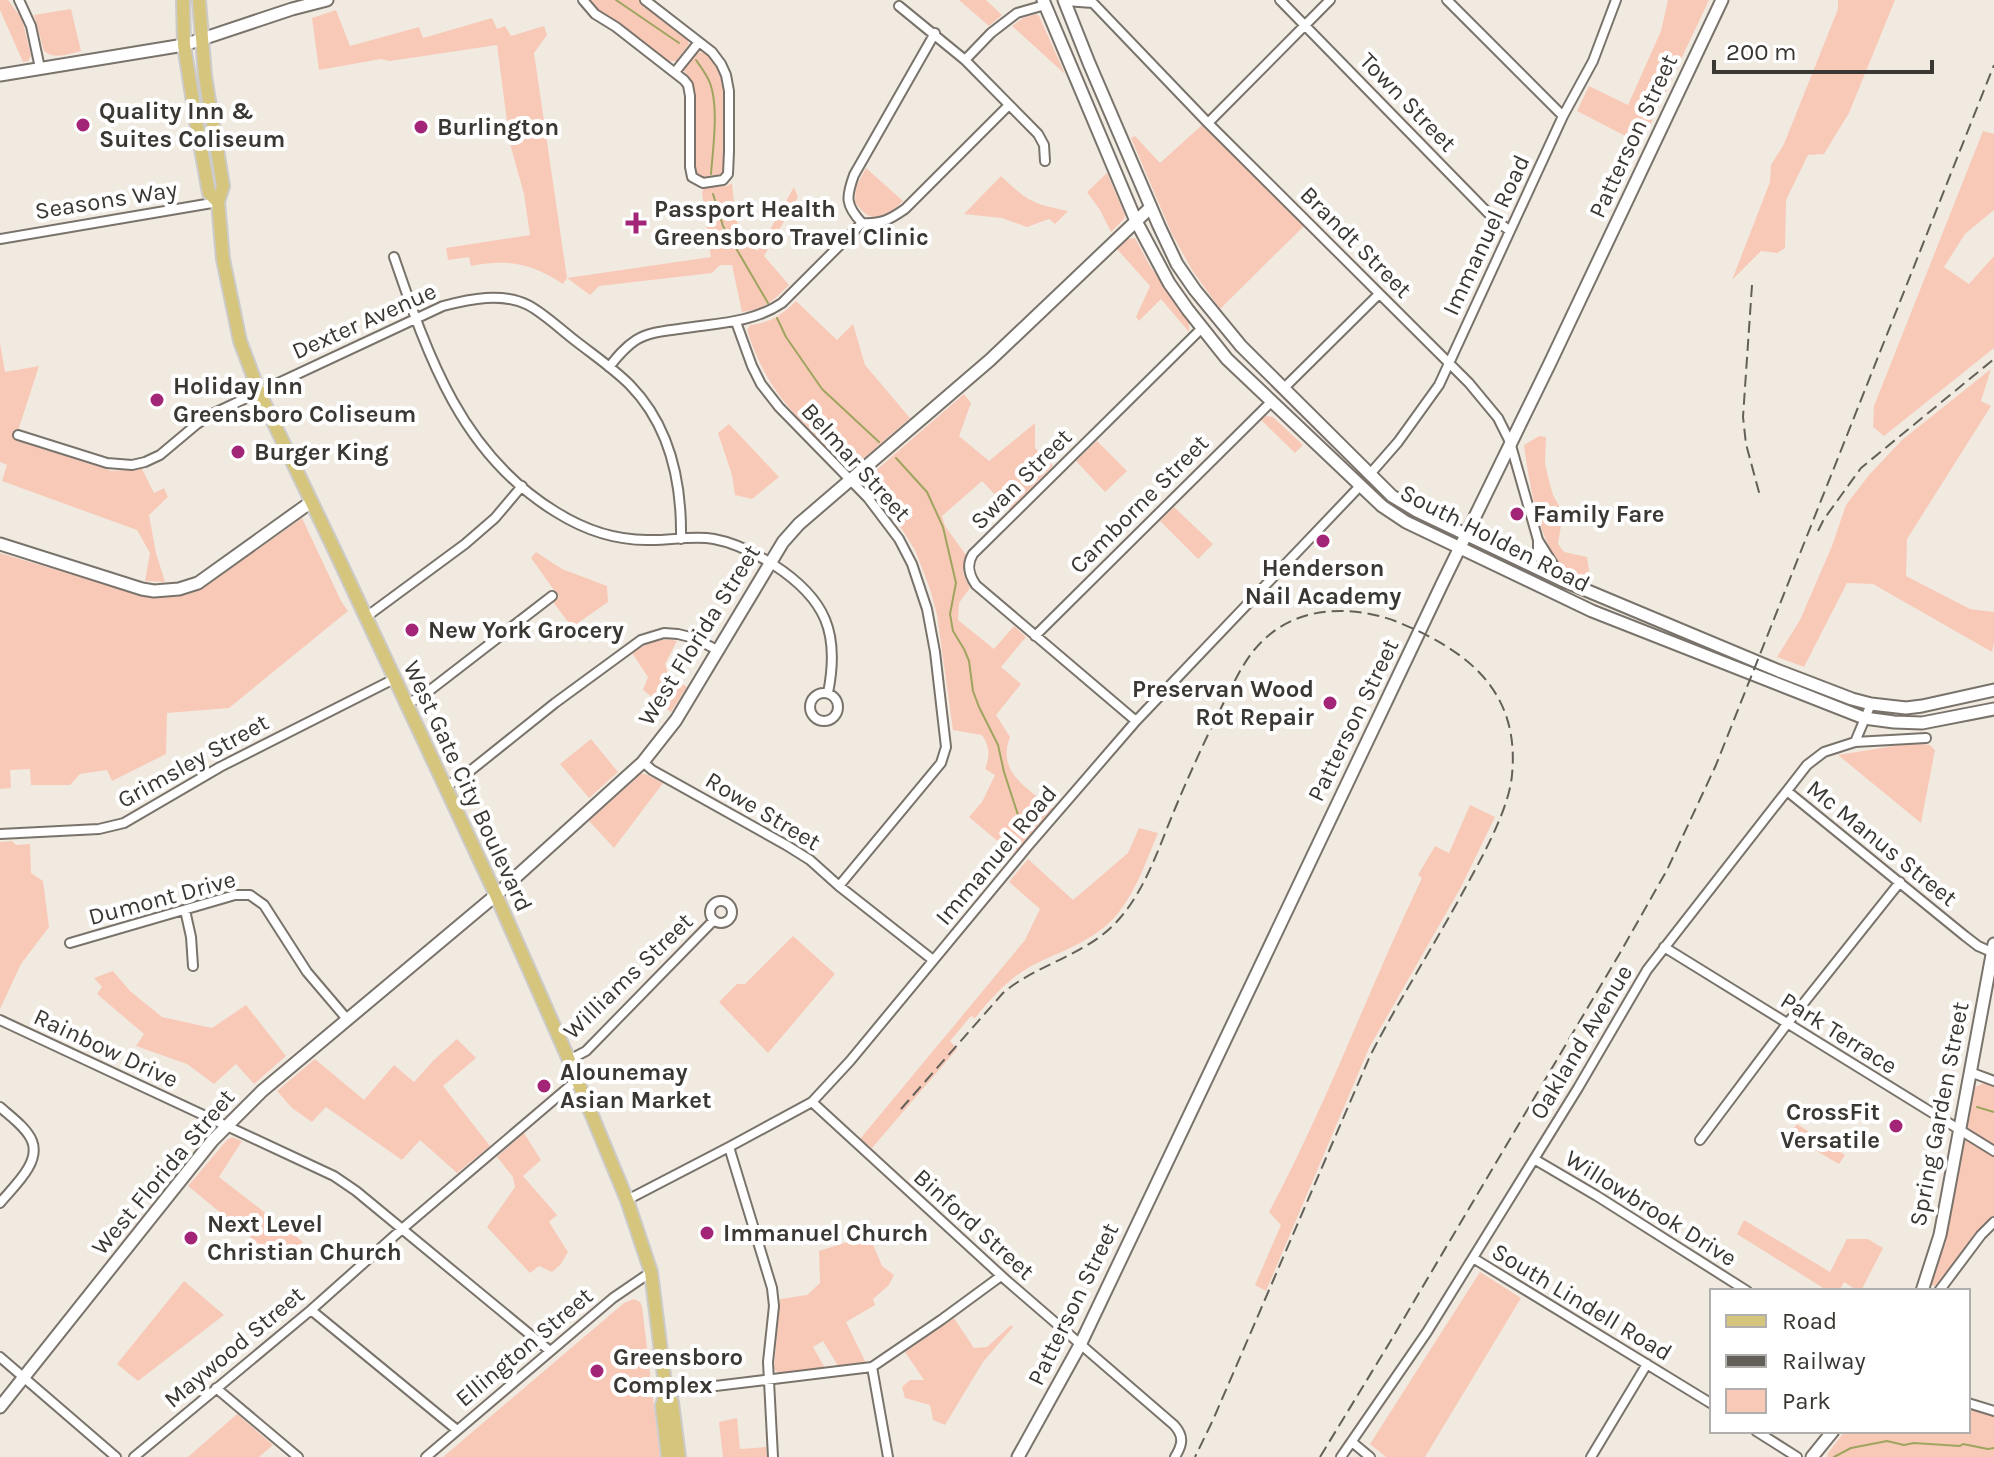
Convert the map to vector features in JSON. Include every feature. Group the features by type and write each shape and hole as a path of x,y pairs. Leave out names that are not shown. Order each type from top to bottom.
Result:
{"main road":[{"name":"West Gate City Boulevard","path":"183,0 184,45 193,107 209,193 218,202"},
{"name":"West Gate City Boulevard","path":"199,0 205,76 223,186 218,202 223,259 240,341 259,392 496,895 627,1200 651,1272 666,1392 662,1406 668,1457"},
{"path":"0,75 184,45 327,0"},
{"name":"Patterson Street","path":"1018,1457 1080,1345 1722,0"},
{"name":"South Holden Road","path":"1064,1 1177,264 1225,328 1392,496 1564,581 1852,699 1894,708 1922,706 1994,690"},
{"name":"South Holden Road","path":"1044,2 1136,221 1169,283 1201,329 1227,359 1382,506 1459,548 1628,627 1864,718 1922,723 1994,709"},
{"name":"West Florida Street","path":"0,1407 225,1126 262,1091 496,895 643,762 676,720 770,562 799,524 990,360 1151,207"},
{"path":"1360,486 1367,484 1392,496"},
{"path":"0,544 142,589 179,589 204,579 311,502"},
{"name":"Spring Garden Street","path":"1923,1289 1940,1235 1993,950"},
{"name":"West Gate City Boulevard","path":"666,1392 672,1402 679,1457"},
{"path":"1812,1457 1831,1433"}],"street":[{"path":"19,0 31,26 40,68"},
{"path":"583,0 595,14 675,72 688,85 692,177 703,183 723,180 729,170 726,75 717,58 645,0"},
{"name":"Town Street","path":"1280,0 1493,218 1510,231"},
{"path":"1208,123 1330,0"},
{"path":"1447,0 1563,116"},
{"name":"Immanuel Road","path":"1370,474 1398,442 1439,385 1563,116 1593,61 1616,0"},
{"name":"Brandt Street","path":"1064,1 1091,2 1491,408 1510,442 1538,540 1564,581"},
{"path":"965,60 991,33 1017,13 1044,2"},
{"path":"899,6 965,60 1038,134 1044,145 1045,161"},
{"path":"862,223 849,205 848,192 854,175 935,33"},
{"path":"675,72 699,42"},
{"path":"609,367 636,340 653,333 736,322 768,313 782,303 862,223 889,221 905,209 1009,105"},
{"name":"Seasons Way","path":"0,239 218,202"},
{"path":"394,257 427,349 457,411 484,449 522,486 555,512 578,524 602,533 647,540 710,538 724,541 753,552 800,583 822,611 829,632 833,650 828,693"},
{"path":"1283,389 1379,294"},
{"name":"Dexter Avenue","path":"259,392 443,306 468,299 488,298 526,304 609,367 642,399 655,418 666,441 676,479 681,539"},
{"name":"Belmar Street","path":"736,322 761,384 789,418 852,480 899,539 912,564 927,609 935,652 946,747 941,763 839,886"},
{"name":"Swan Street","path":"1136,721 976,585 969,571 971,558 1201,329"},
{"path":"18,435 107,463 132,465 160,455 203,419 259,392"},
{"name":"Camborne Street","path":"1035,636 1271,402"},
{"path":"366,617 465,544 495,518 522,486"},
{"name":"Immanuel Road","path":"627,1200 812,1102 1136,721 1360,486"},
{"path":"1527,564 1538,554 1538,540"},
{"path":"407,704 425,694 552,596"},
{"path":"445,787 641,640 664,633 678,634 694,638 719,651"},
{"name":"Grimsley Street","path":"0,834 99,829 124,823 220,767 394,679"},
{"path":"1855,742 1871,704"},
{"name":"Oakland Avenue","path":"1341,1457 1427,1332 1647,970 1807,765 1824,752 1855,742 1926,738"},
{"name":"Rowe Street","path":"643,762 810,860 933,960"},
{"name":"Mc Manus Street","path":"1787,791 1978,946 1993,950"},
{"path":"1700,1140 1900,882"},
{"name":"Dumont Drive","path":"70,943 235,895 250,895 264,905 307,972 347,1019"},
{"path":"185,910 193,966"},
{"name":"Williams Street","path":"569,1060 586,1051 714,920"},
{"name":"Park Terrace","path":"1664,947 1994,1151"},
{"name":"Rainbow Drive","path":"0,1020 334,1176 550,1351"},
{"path":"1970,1072 1994,1081"},
{"name":"Maywood Street","path":"134,1457 311,1310 577,1080"},
{"name":"Binford Street","path":"812,1102 1001,1276 1174,1425 1182,1437 1180,1450 1175,1457"},
{"path":"0,1107 32,1140 33,1152 30,1166 0,1203"},
{"path":"729,1147 772,1288 774,1306 768,1395 773,1457"},
{"name":"Willowbrook Drive","path":"1534,1159 1744,1289"},
{"path":"1940,1289 1994,1222"},
{"name":"South Lindell Road","path":"1473,1258 1710,1403"},
{"name":"Ellington Street","path":"426,1457 613,1298 651,1272"},
{"path":"666,1392 872,1367 1001,1276"},
{"path":"311,1310 457,1430"},
{"path":"0,1357 116,1457"},
{"path":"1591,1457 1647,1364"},
{"path":"872,1367 888,1457"},
{"path":"216,1388 298,1457"},
{"path":"1970,1404 1994,1411"},
{"path":"1759,1433 1797,1457"},
{"path":"1352,1442 1370,1457"}],"green space":[{"path":"0,0 8,0 22,19 31,56 28,61 23,62 0,10"},
{"path":"587,0 639,0 687,38 689,44 676,61 666,61 615,21 597,11"},
{"path":"959,0 986,0 1002,15 989,26"},
{"path":"1668,0 1709,0 1641,144 1577,111 1589,86 1628,105 1661,31"},
{"path":"1838,0 1895,0 1849,113 1824,154 1808,155 1786,200 1785,248 1777,253 1761,251 1732,280 1770,182 1771,165 1784,144 1838,9"},
{"path":"71,9 81,51 62,56 48,54 44,51 34,15"},
{"path":"336,10 350,46 419,27 423,38 492,18 497,29 505,26 511,36 544,26 547,35 534,53 567,278 563,284 519,264 471,266 469,257 448,260 446,248 530,235 524,194 510,144 497,45 319,70 312,18"},
{"path":"1036,14 1039,16 1065,74 1012,26"},
{"path":"700,52 715,62 725,92 724,170 711,179 701,177 693,164 694,92 684,70"},
{"path":"1202,125 1304,226 1220,309 1192,270 1171,232 1131,138 1135,136 1160,163"},
{"path":"1983,131 1994,134 1994,210 1965,234 1944,267 1969,284 1994,256 1994,348 1884,436 1873,427 1874,406"},
{"path":"866,168 903,201 879,217 867,215 855,202 856,187"},
{"path":"1107,173 1125,215 1111,232 1087,192"},
{"path":"1001,176 1031,200 1068,211 1055,224 1049,219 1027,227 1002,218 964,214"},
{"path":"732,183 742,241 758,251 794,187 798,197 764,256 789,285 757,309 742,312 732,265 720,265 712,273 599,286 590,295 567,278 711,257 702,193 704,188"},
{"path":"1135,238 1150,266 1189,322 1189,332 1161,299 1139,321 1136,317 1150,286 1117,249 1128,239"},
{"path":"796,301 837,340 853,324 865,365 910,418 855,466 846,466 787,405 764,372 747,330 750,325 775,318"},
{"path":"0,343 5,372 39,366 15,440 112,471 142,469 154,493 164,488 168,497 149,515 165,582 145,581 150,553 137,530 2,481 7,465 0,462"},
{"path":"1991,369 1981,401 1991,406 1907,539 1906,576 1970,609 1994,612 1992,652 1873,584 1847,583 1804,667 1777,657 1800,620 1846,505 1902,440"},
{"path":"964,394 971,403 959,436 989,461 1035,423 1035,448 1053,466 1010,510 982,481 942,516 945,526 966,555 963,573 970,588 959,603 958,620 994,649 1014,626 1026,637 1001,667 1021,684 996,715 1010,737 1007,761 1011,770 1025,787 1053,809 1014,855 969,817 982,802 995,775 985,769 987,744 982,735 953,730 937,615 930,589 915,550 865,483"},
{"path":"1266,416 1273,417 1303,445 1295,453 1261,420"},
{"path":"729,424 779,477 752,499 735,495 718,433"},
{"path":"1539,436 1546,437 1548,477 1563,513 1558,544 1564,552 1587,557 1591,583 1564,568 1555,557 1541,527 1524,445"},
{"path":"1097,441 1127,471 1105,492 1076,461"},
{"path":"1174,507 1213,544 1198,559 1160,521"},
{"path":"302,518 348,611 229,708 167,713 166,754 112,781 107,770 80,774 70,785 31,785 30,769 10,770 11,788 0,789 0,553 147,597 175,597 206,586"},
{"path":"536,552 562,569 607,586 608,602 572,627 553,602 559,597 531,558"},
{"path":"677,641 665,664 669,676 687,687 671,712 643,690 648,677 632,653 650,642"},
{"path":"591,739 618,772 589,798 560,764"},
{"path":"1912,743 1930,745 1935,750 1921,823 1838,755"},
{"path":"641,774 663,783 614,848 589,821"},
{"path":"1470,805 1495,817 1461,887 1369,1048 1266,1291 1255,1285 1281,1225 1269,1212 1310,1130 1422,878 1418,875 1435,846 1449,853"},
{"path":"1139,828 1158,833 1136,884 1111,921 1091,937 1035,964 1010,981 975,1018 971,1016 950,1041 957,1049 872,1148 860,1139 1025,940 1040,909 1009,882 1028,859 1073,900 1128,853"},
{"path":"12,841 16,845 30,844 31,873 43,881 49,927 21,964 0,1009 0,842"},
{"path":"793,936 835,974 768,1053 719,1002 737,984 745,984"},
{"path":"113,971 130,991 162,1017 212,1028 246,1005 286,1056 254,1084 236,1064 214,1084 187,1064 136,1046 144,1034 97,994 102,987 94,978"},
{"path":"457,1039 476,1058 443,1086 490,1146 457,1173 420,1140 402,1160 326,1107 312,1122 292,1108 277,1091 315,1059 364,1100 394,1065 414,1082"},
{"path":"1984,1083 1994,1087 1994,1217 1935,1286 1931,1285 1947,1232 1975,1087"},
{"path":"1797,1124 1845,1155 1839,1164 1789,1135"},
{"path":"524,1133 541,1160 523,1176 557,1215 549,1222 568,1252 552,1272 539,1266 530,1273 487,1227 515,1187 513,1177 497,1157"},
{"path":"232,1137 242,1141 219,1177 303,1242 282,1263 188,1186"},
{"path":"1744,1220 1830,1272 1847,1239 1868,1239 1883,1248 1862,1289 1855,1289 1844,1282 1840,1289 1825,1289 1737,1234"},
{"path":"869,1235 882,1266 894,1275 889,1285 873,1299 875,1305 846,1322 866,1363 838,1366 823,1341 813,1347 825,1368 780,1374 774,1369 780,1299 807,1295 820,1283 819,1251"},
{"path":"1480,1272 1521,1298 1425,1457 1386,1457 1370,1444"},
{"path":"184,1281 224,1315 138,1381 117,1364"},
{"name":"Greensboro Complex","path":"634,1299 642,1306 660,1457 443,1457 624,1303"},
{"path":"954,1318 974,1348 987,1347 1011,1325 1013,1327 983,1362 945,1425 933,1420 930,1405 905,1398 902,1387 910,1380 924,1380 905,1352"},
{"path":"1970,1409 1994,1415 1994,1457 1827,1457 1843,1433 1970,1433"},
{"path":"237,1414 273,1445 259,1457 188,1457"},
{"path":"737,1418 740,1449 766,1447 767,1457 723,1457 719,1422"}],"waterway":[{"path":"616,0 679,43"},
{"path":"696,60 706,74 713,93 715,128 711,174"},
{"path":"713,194 723,226 768,303"},
{"path":"777,318 786,337 822,389 879,442"},
{"path":"896,458 927,492 943,527 956,583 950,614 953,631 969,661 973,691 998,745 1019,818"},
{"path":"1977,1107 1994,1112"},
{"path":"1834,1457 1851,1448 1887,1441 1904,1445 1963,1444 1994,1448"}],"railway":[{"path":"1320,1457 1667,870 1716,765 1994,65"},
{"path":"1752,285 1743,417 1746,444 1760,496"},
{"path":"1818,531 1861,468 1994,359"},
{"path":"901,1109 1003,993 1094,941 1120,918 1151,867 1191,771 1232,687 1247,659 1268,636 1298,618 1315,613 1367,613 1425,634 1448,647 1485,679 1499,699 1508,721 1512,775 1505,804 1493,835 1452,913 1370,1056 1195,1457"}],"place":[{"name":"Quality Inn & Suites Coliseum","path":"83,125"},
{"name":"Burlington","path":"421,127"},
{"name":"Passport Health Greensboro Travel Clinic","path":"636,223"},
{"name":"Holiday Inn Greensboro Coliseum","path":"157,400"},
{"name":"Burger King","path":"238,452"},
{"name":"Family Fare","path":"1517,514"},
{"name":"Henderson Nail Academy","path":"1323,541"},
{"name":"New York Grocery","path":"412,630"},
{"name":"Preservan Wood Rot Repair","path":"1330,703"},
{"name":"Alounemay Asian Market","path":"544,1086"},
{"name":"CrossFit Versatile","path":"1896,1126"},
{"name":"Immanuel Church","path":"707,1233"},
{"name":"Next Level Christian Church","path":"191,1238"},
{"name":"Greensboro Complex","path":"597,1371"}]}
